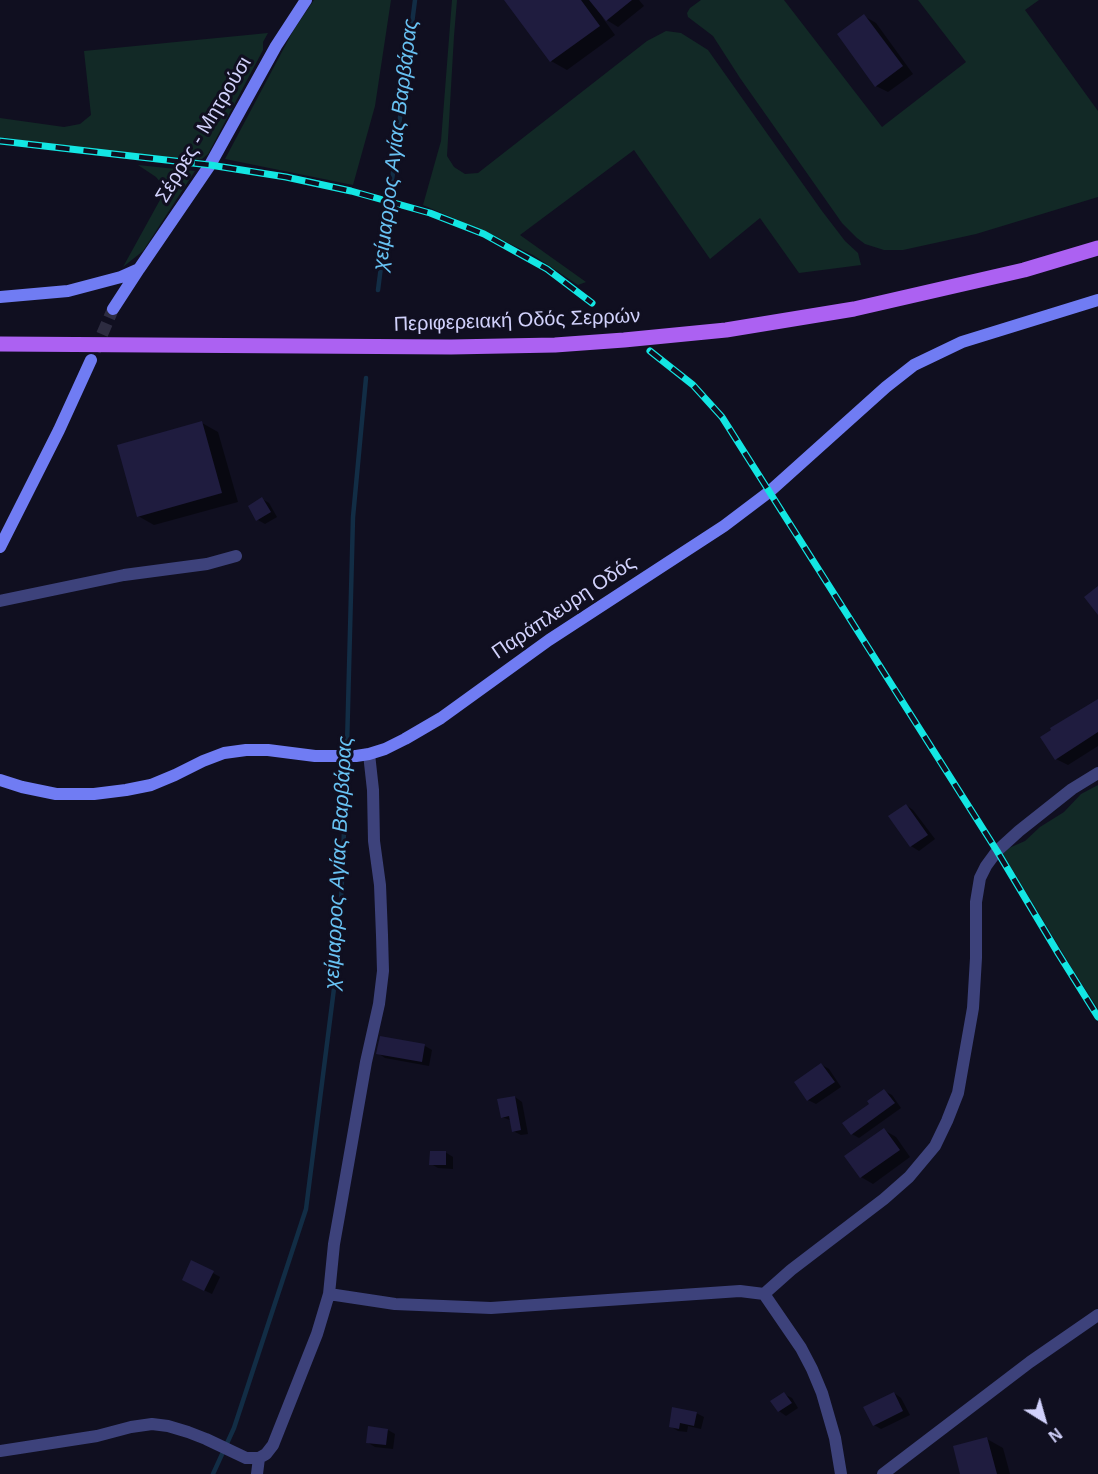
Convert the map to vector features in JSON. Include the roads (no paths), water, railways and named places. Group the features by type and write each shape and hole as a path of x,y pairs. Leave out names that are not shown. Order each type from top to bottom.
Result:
{"main road":[{"name":"Περιφερειακή Οδός Σερρών","path":"0,344 451,347 555,345 624,340 726,330 854,309 1024,270 1098,248"}],"street":[{"name":"Σέρρες - Μητρούσι","path":"113,309 210,165 276,46 306,0"},
{"path":"0,297 68,291 121,277 139,269"},
{"name":"Παράπλευρη Οδός","path":"0,780 56,794 94,794 151,784 224,753 268,750 315,756 356,756 369,754 405,740 549,640 724,526 769,492 886,387 914,365 962,342 1098,300"},
{"path":"0,547 59,430 91,360"},
{"path":"0,601 124,574 207,564 236,556"},
{"path":"0,1451 98,1436 130,1427 152,1424 168,1426 206,1439 246,1458 259,1458 266,1454 273,1445 317,1334 329,1294 333,1253 366,1062 380,1004 382,971 380,885 374,841 373,790 369,754"},
{"path":"764,1294 791,1270 884,1199 909,1177 935,1146 958,1093 973,1008 976,902 980,878 997,851 1019,831 1072,789 1098,772"},
{"path":"329,1294 395,1304 491,1308 740,1291 764,1294 801,1348 812,1369 822,1393 835,1438 841,1474"},
{"path":"883,1474 1030,1362 1098,1315"},
{"path":"257,1474 259,1458"}],"waterway":[{"name":"χείμαρρος Αγίας Βαρβάρας","path":"378,290 415,0"},
{"name":"χείμαρρος Αγίας Βαρβάρας","path":"213,1474 234,1428 306,1209 339,949 353,517 366,378"}],"tunnel":[{"path":"95,351 113,309"}],"railway":[{"path":"0,141 210,165 286,177 351,191 430,213 484,234 547,269 592,303"},
{"path":"650,351 693,385 722,417 997,851 1098,1017"}]}
